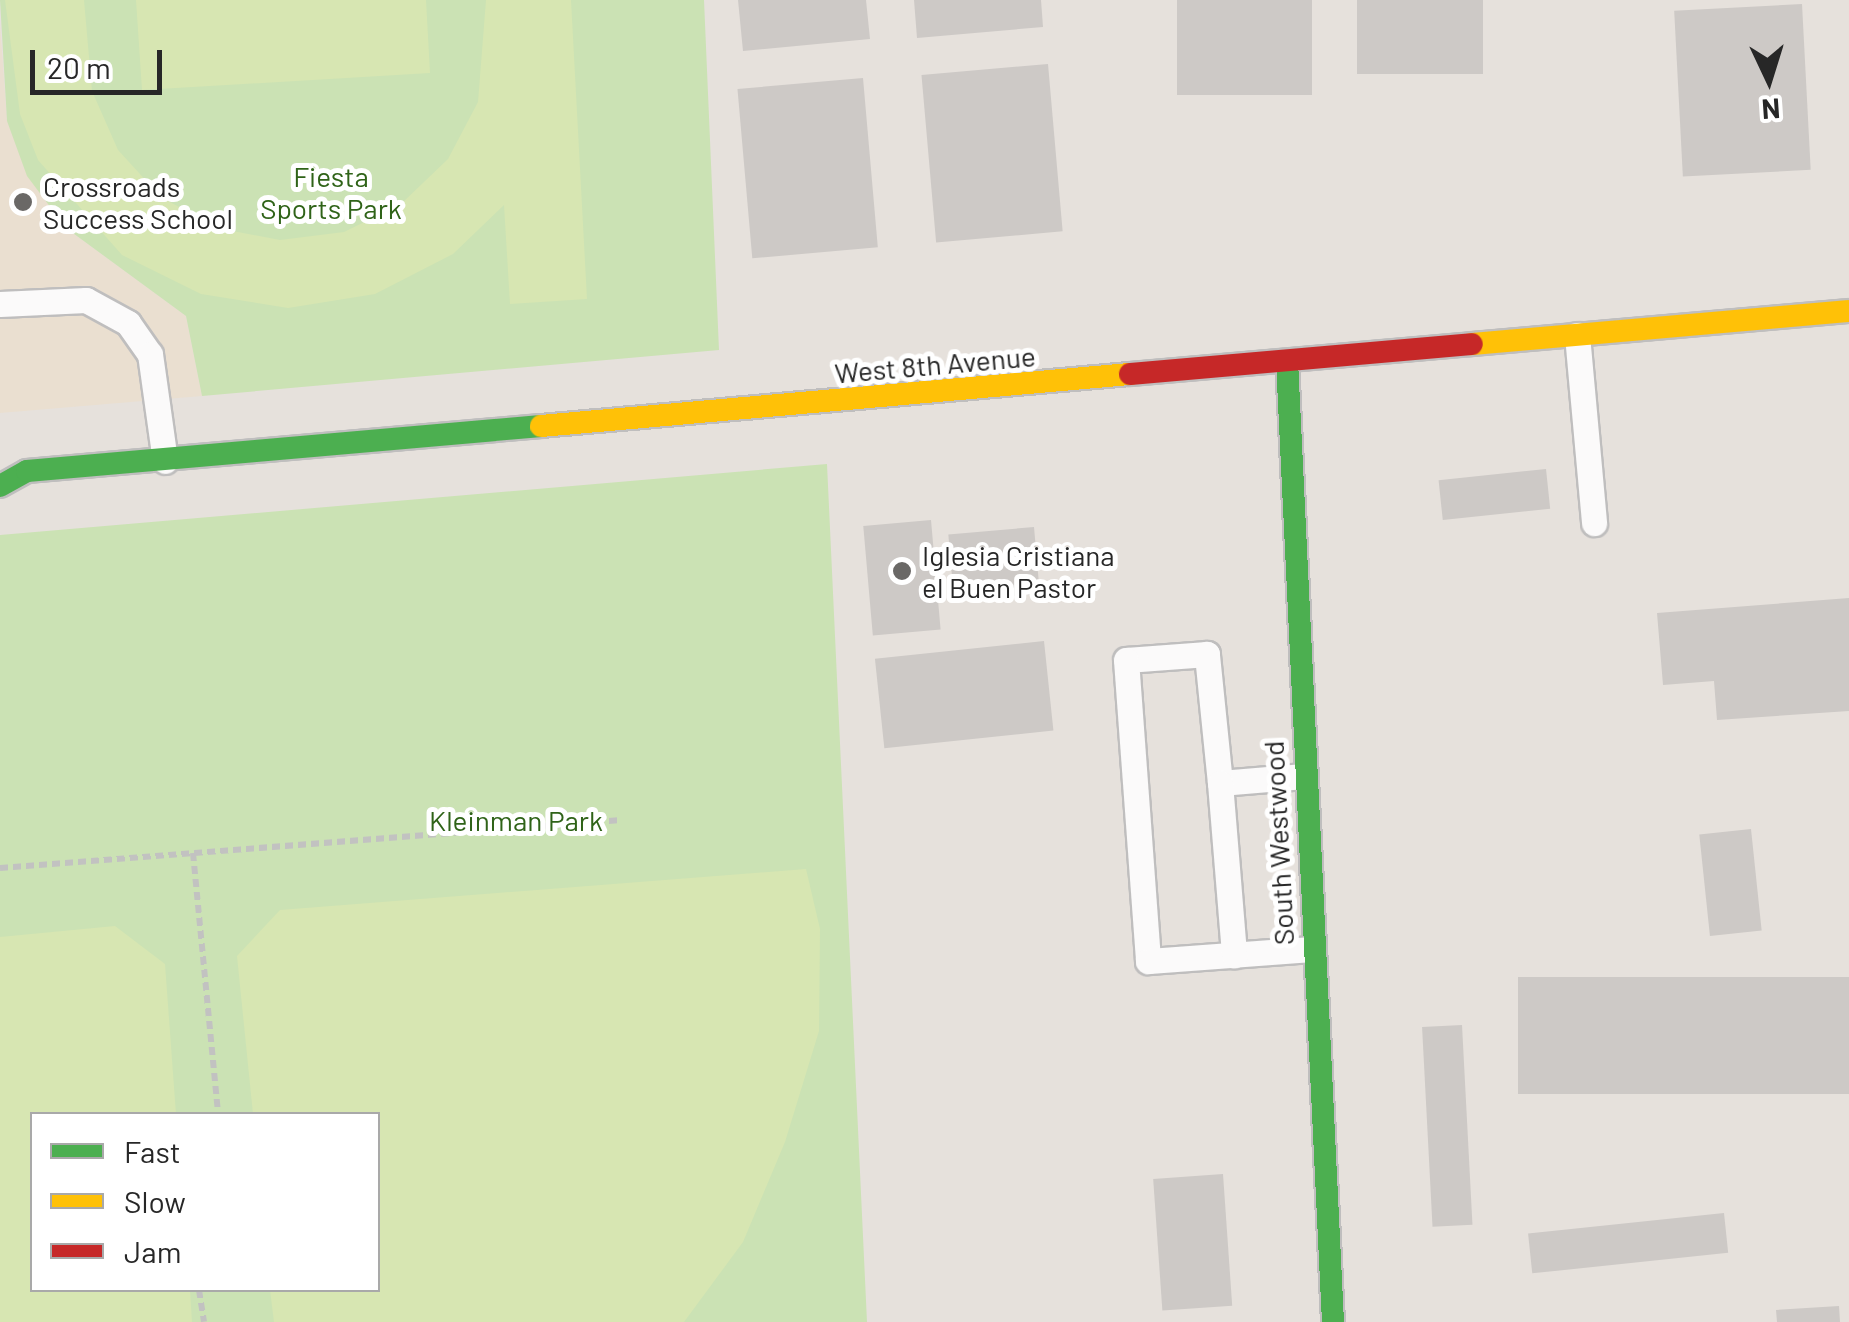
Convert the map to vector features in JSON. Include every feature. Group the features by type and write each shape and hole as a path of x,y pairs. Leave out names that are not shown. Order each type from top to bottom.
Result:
{"street":[{"name":"West 8th Avenue","path":"0,486 27,471 165,462 1849,311"},
{"name":"South Westwood","path":"1287,361 1333,1322"},
{"path":"0,455 27,471"}],"lane":[{"path":"0,304 86,300 128,324 150,354 165,462"},
{"path":"1576,335 1594,524"},
{"path":"1234,955 1207,654 1126,660 1148,961 1313,950"},
{"path":"1220,783 1304,776"}],"path":[{"path":"0,868 621,820"},
{"path":"193,853 218,1112"},
{"path":"199,1292 204,1322"}],"shaded area":[{"name":"Crossroads Success School","path":"0,24 7,121 66,228 186,316 202,396 0,413"}],"green space":[{"name":"Fiesta Sports Park","path":"0,0 704,0 719,350 202,396 186,316 66,228 27,176 7,121"},
{"path":"5,0 84,0 92,91 118,150 161,197 217,228 280,240 344,232 401,204 448,159 478,102 486,0 571,0 587,299 510,304 504,205 453,254 375,294 288,308 201,294 122,255 38,160 20,114"},
{"path":"136,0 426,0 430,73 142,90"},
{"name":"Kleinman Park","path":"827,464 867,1322 0,1322 0,535"},
{"path":"806,869 820,929 819,1031 785,1142 743,1242 684,1322 274,1322 270,1292 380,1292 380,1112 253,1112 237,956 280,910"},
{"path":"115,926 165,964 176,1112 30,1112 30,1292 190,1292 192,1322 0,1322 0,937"}],"building":[{"path":"738,0 866,0 870,39 743,51"},
{"path":"914,0 1041,0 1043,27 917,38"},
{"path":"1177,0 1312,0 1312,95 1177,95"},
{"path":"1357,0 1483,0 1483,74 1357,74"},
{"path":"1802,4 1811,170 1683,176 1674,11"},
{"path":"1048,64 1063,231 936,242 921,75"},
{"path":"863,78 878,247 752,258 737,89"},
{"path":"1546,469 1550,509 1443,520 1439,480"},
{"name":"Iglesia Cristiana el Buen Pastor","path":"931,520 941,630 873,636 863,526"},
{"path":"1034,527 1040,594 954,601 948,534"},
{"path":"1849,598 1849,711 1717,720 1714,681 1663,685 1657,613"},
{"path":"1044,641 1053,731 884,748 875,659"},
{"path":"1751,829 1762,930 1710,936 1699,834"},
{"path":"1518,977 1849,977 1849,1094 1518,1094"},
{"path":"1462,1025 1472,1225 1433,1227 1422,1027"},
{"path":"1223,1174 1232,1306 1162,1311 1153,1179"},
{"path":"1724,1213 1728,1253 1532,1273 1528,1234"},
{"path":"1839,1306 1840,1322 1777,1322 1776,1310"}],"traffic: fast":[{"path":"1287,361 1333,1322"},
{"path":"0,486 27,471 541,426"}],"traffic: slow":[{"path":"1472,344 1849,311"},
{"path":"541,426 1130,374"}],"traffic: jam":[{"path":"1130,374 1472,344"}],"place":[{"name":"Crossroads Success School","path":"23,202"},
{"name":"Iglesia Cristiana el Buen Pastor","path":"902,571"}]}
